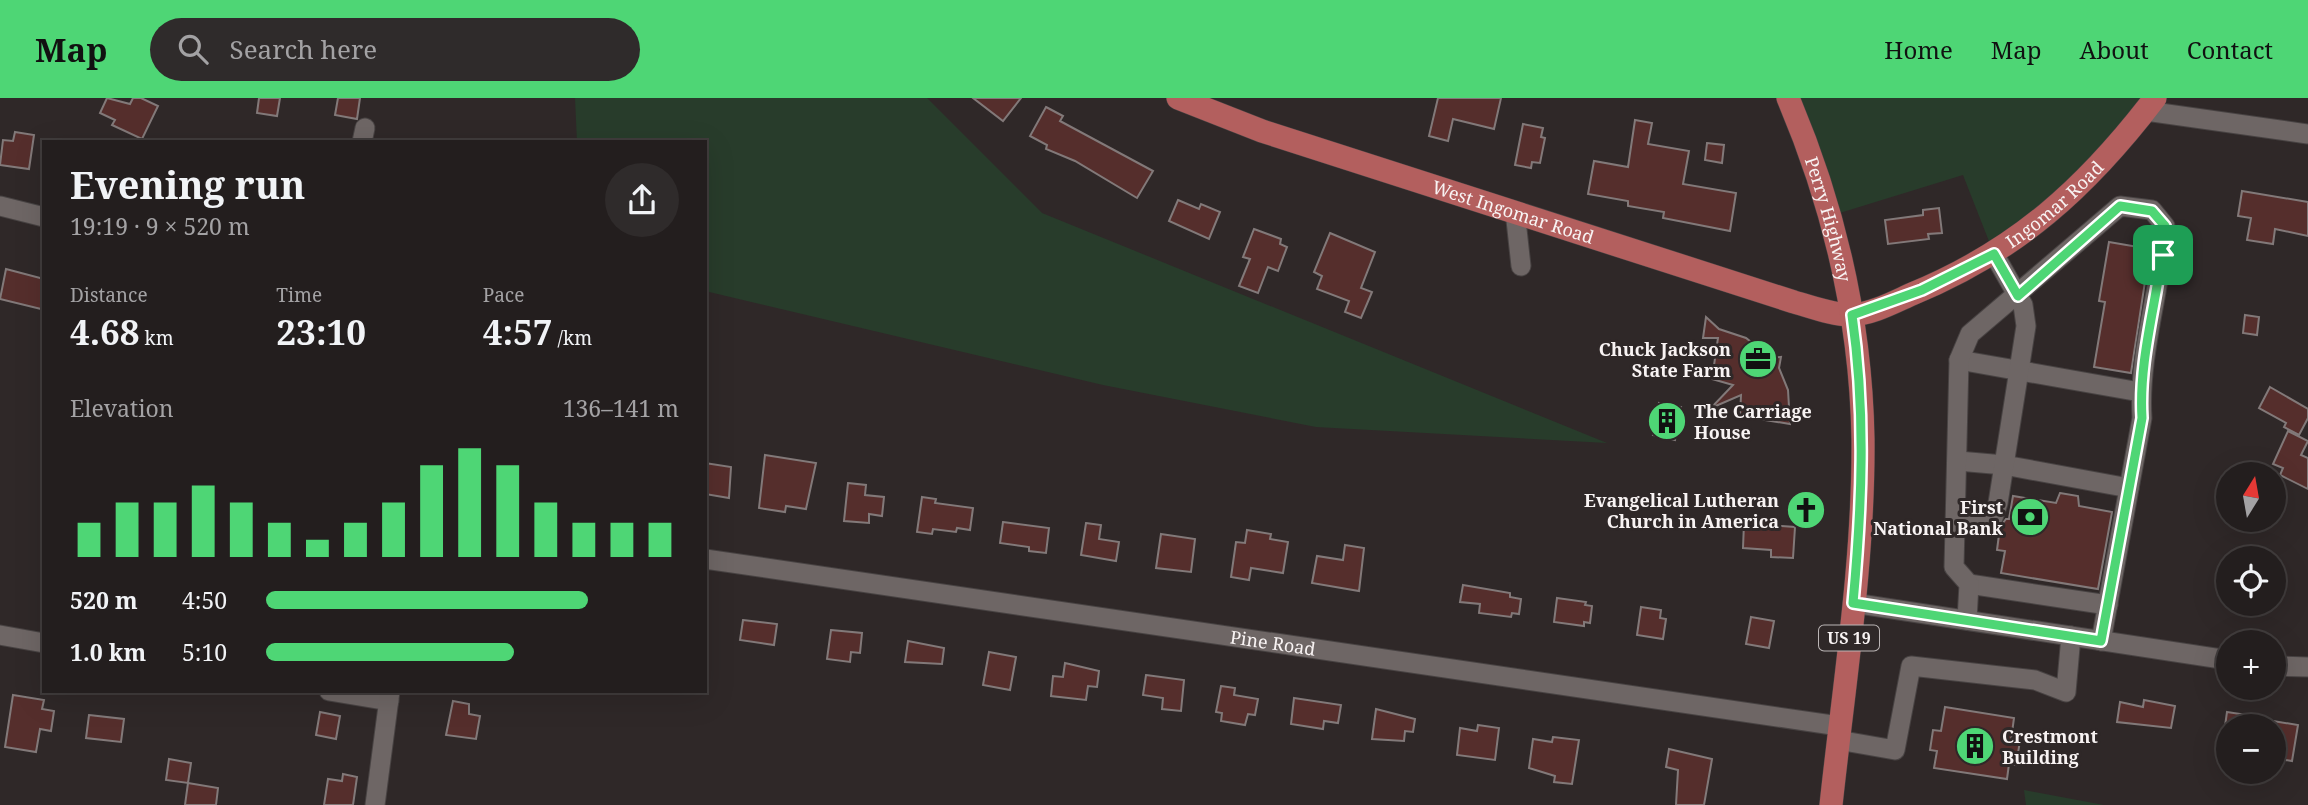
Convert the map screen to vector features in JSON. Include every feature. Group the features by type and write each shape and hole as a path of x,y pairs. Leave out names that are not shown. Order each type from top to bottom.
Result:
{"main road":[{"name":"West Ingomar Road","path":"1178,98 1262,131 1794,302 1852,315"},
{"name":"Perry Highway","path":"1788,98 1826,204 1852,315 1863,440 1861,508 1853,603 1831,805"},
{"name":"Ingomar Road","path":"1852,315 1922,290 1994,254 2075,192 2100,167 2150,104"}],"street":[{"path":"2150,104 2308,134"},
{"path":"0,205 42,216"},
{"path":"2101,641 2108,605 2142,418 2140,393 2165,226 2152,211 2120,206 2018,296 1970,334 1959,360 1954,567 1969,584 2108,605"},
{"path":"1515,211 1521,266"},
{"path":"1957,525 1984,523 1993,518 2004,465 2026,316 1994,254"},
{"path":"1959,360 2018,373 2140,393"},
{"path":"1958,461 2004,465 2129,488"},
{"name":"Pine Road","path":"707,559 1839,733 1895,750 1911,666 2035,680 2066,692 2071,636"},
{"path":"1967,620 1969,584"},
{"path":"1853,603 2216,658"},
{"path":"0,635 42,643"},
{"path":"2286,666 2308,667"},
{"path":"353,693 389,696 375,805"}],"green space":[{"path":"575,98 927,98 1042,213 1607,443 1316,427 1103,385 707,291 707,140 577,140"},
{"path":"1788,98 2155,98 1994,254 1963,175 1830,216"},
{"path":"2024,790 2104,805 2026,805"}],"building":[{"path":"107,98 130,104 133,98 141,98 158,106 142,139 112,125 115,120 100,113"},
{"path":"259,98 280,98 277,116 257,113"},
{"path":"338,98 360,98 357,119 335,115"},
{"path":"973,98 1021,98 1003,121"},
{"path":"1438,98 1501,98 1494,129 1453,119 1448,141 1429,136"},
{"path":"1046,107 1063,116 1060,121 1153,171 1137,198 1075,161 1046,149 1047,145 1030,136"},
{"path":"1635,120 1652,123 1648,144 1689,151 1683,184 1736,193 1730,231 1663,218 1664,212 1628,206 1628,201 1588,194 1594,161 1628,167"},
{"path":"1523,124 1543,128 1541,137 1545,138 1540,163 1532,162 1531,168 1515,165"},
{"path":"15,132 34,135 29,169 0,165 3,140 13,141"},
{"path":"1707,143 1724,145 1722,163 1705,160"},
{"path":"2242,191 2308,202 2308,236 2275,229 2273,244 2247,240 2251,218 2238,216"},
{"path":"1178,200 1199,209 1201,204 1220,212 1209,239 1169,221"},
{"path":"1939,208 1942,233 1928,234 1929,239 1888,244 1885,220 1923,215 1923,210"},
{"path":"1254,229 1281,239 1280,244 1287,247 1278,271 1268,267 1258,293 1239,286 1250,259 1243,257"},
{"path":"1330,233 1375,252 1361,288 1372,292 1361,318 1345,312 1349,301 1317,289 1322,276 1314,272"},
{"path":"2109,242 2150,249 2131,373 2094,367 2105,302 2099,301"},
{"path":"6,269 42,278 41,309 0,299"},
{"path":"2245,315 2259,317 2257,335 2243,333"},
{"path":"1706,317 1719,329 1746,338 1771,358 1781,357 1779,368 1788,390 1790,424 1740,416 1741,395 1711,408 1733,385 1712,379 1718,338 1703,338"},
{"path":"2270,387 2308,409 2308,418 2299,435 2284,427 2286,423 2259,408"},
{"name":"The Carriage House","path":"1659,403 1681,407 1675,440 1653,435"},
{"path":"2288,431 2308,441 2301,455 2308,458 2308,489 2286,478 2286,462 2274,462"},
{"path":"765,455 816,463 806,509 786,506 785,512 759,508"},
{"path":"707,463 731,467 729,498 707,494"},
{"path":"848,483 866,485 865,495 884,497 882,516 869,514 869,523 844,521"},
{"path":"2060,493 2078,496 2079,506 2112,512 2098,589 2001,573 2005,551 1997,550 2000,527 2009,519 2013,496 2056,503"},
{"path":"922,497 936,499 935,503 973,508 970,530 957,528 956,532 933,529 932,534 917,532"},
{"path":"1003,522 1049,528 1046,553 1029,551 1029,547 1000,543"},
{"path":"1086,523 1101,525 1099,539 1119,542 1116,561 1081,555"},
{"path":"1744,523 1795,527 1793,558 1771,557 1771,550 1743,548"},
{"path":"1247,530 1271,534 1270,539 1288,542 1283,573 1251,568 1249,580 1231,577 1236,542 1245,543"},
{"path":"1161,534 1195,539 1191,572 1156,568"},
{"path":"1345,545 1364,548 1359,591 1312,583 1317,556 1343,560"},
{"path":"1463,585 1510,593 1510,597 1521,599 1519,614 1512,613 1511,617 1479,613 1480,604 1460,602"},
{"path":"1557,598 1586,602 1585,605 1592,606 1590,623 1584,622 1584,626 1554,622"},
{"path":"1641,607 1661,610 1660,618 1666,619 1663,639 1637,635"},
{"path":"1751,617 1774,621 1769,648 1746,644"},
{"path":"743,620 777,624 774,645 740,640"},
{"path":"831,630 862,633 860,653 851,652 850,662 827,659"},
{"path":"908,641 944,648 942,664 905,662"},
{"path":"989,652 1016,657 1010,690 983,685"},
{"path":"1065,663 1099,671 1097,687 1088,686 1086,700 1051,696 1053,676 1063,677"},
{"path":"1146,675 1184,680 1181,711 1162,709 1163,698 1143,695"},
{"path":"1221,686 1235,688 1234,695 1258,699 1255,715 1248,714 1245,725 1221,721 1222,713 1216,712"},
{"path":"13,695 44,700 42,709 54,711 51,731 40,729 36,752 5,747"},
{"path":"1294,698 1341,705 1338,723 1324,721 1323,729 1291,724"},
{"path":"2144,700 2175,706 2171,728 2117,722 2120,702 2143,707"},
{"path":"453,701 469,704 469,714 480,716 476,739 446,735"},
{"name":"Crestmont Building","path":"1945,707 2014,718 2011,740 2020,741 2016,765 2009,764 2007,779 1934,768 1937,751 1930,750 1933,730 1941,731"},
{"path":"1376,709 1415,719 1413,732 1405,731 1404,741 1372,739"},
{"path":"320,712 340,716 336,739 316,735"},
{"path":"89,715 124,719 121,742 86,738"},
{"path":"2286,723 2298,725 2292,761 2286,760"},
{"path":"1478,725 1499,728 1495,760 1457,755 1460,728 1477,731"},
{"path":"1553,737 1579,740 1572,784 1554,782 1555,776 1529,768 1533,739 1552,742"},
{"path":"1669,749 1712,759 1704,805 1676,805 1678,770 1666,767"},
{"path":"169,759 191,763 188,783 166,780"},
{"path":"343,774 357,777 353,805 324,805 328,779 342,781"},
{"path":"188,783 218,788 216,805 185,805"}],"place":[{"name":"Chuck Jackson State Farm","path":"1758,359"},
{"name":"The Carriage House","path":"1667,421"},
{"name":"Evangelical Lutheran Church in America","path":"1806,510"},
{"name":"First National Bank","path":"2030,517"},
{"name":"Crestmont Building","path":"1975,746"}],"route":[{"path":"2120,206 2152,211 2165,226 2163,255 2140,393 2142,418 2101,641 1853,603 1861,508 1863,440 1860,378 1852,315 1922,290 1994,254 2018,296 2120,206"}]}
